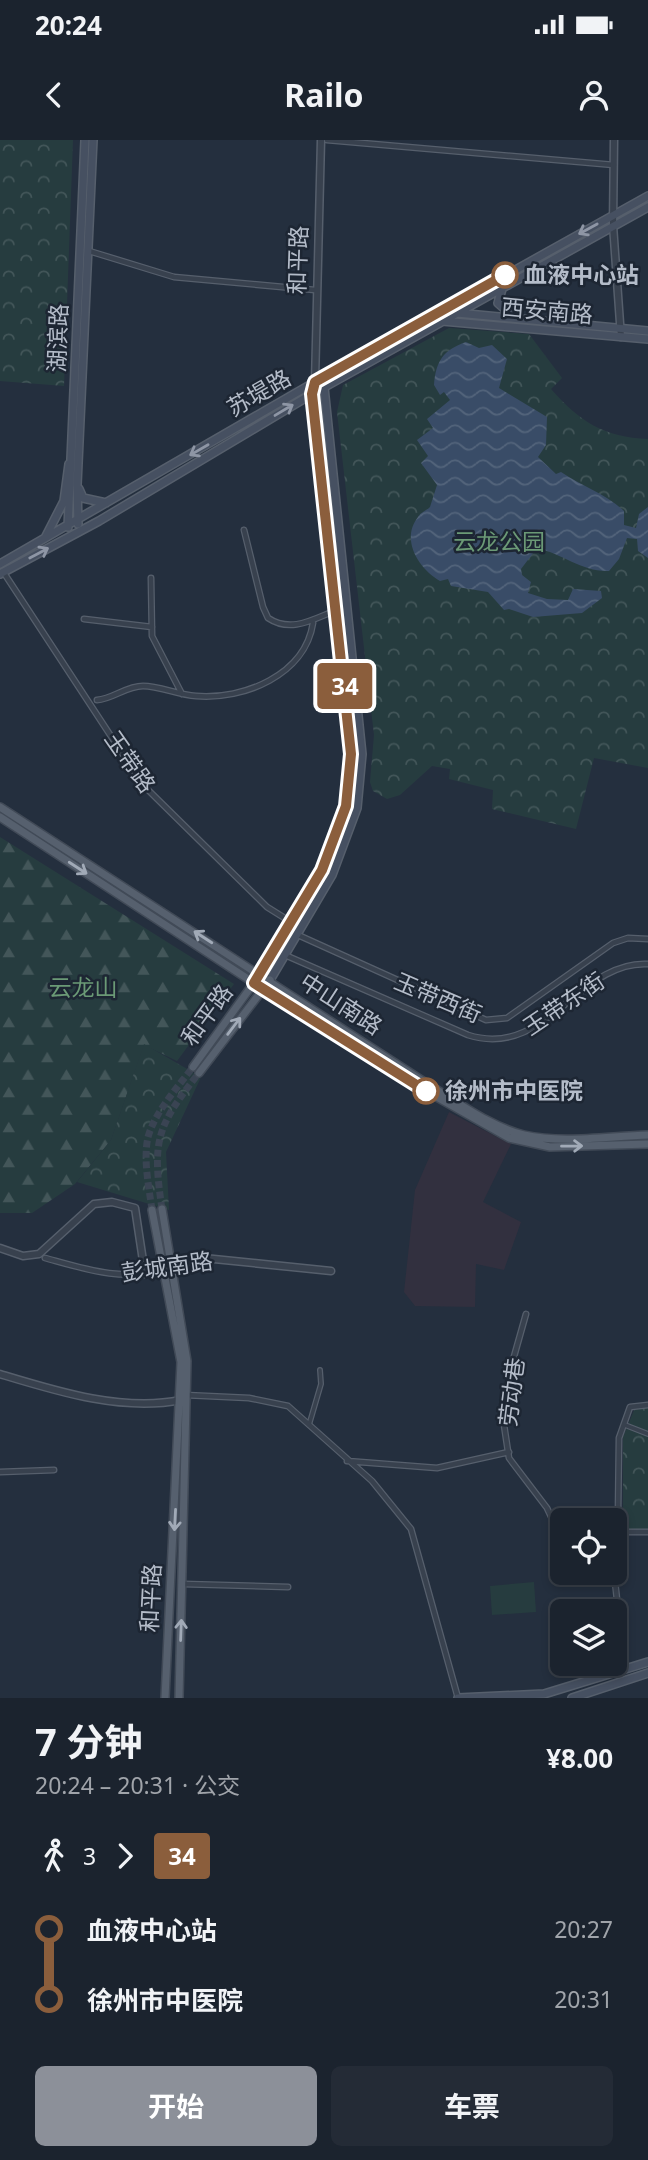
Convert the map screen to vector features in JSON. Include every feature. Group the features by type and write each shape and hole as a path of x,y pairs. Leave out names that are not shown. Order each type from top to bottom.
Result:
{"main road":[{"name":"湖滨路","path":"69,537 85,140"},
{"name":"湖滨路","path":"78,532 77,485 93,140"},
{"name":"苏堤路","path":"1,570 43,540 315,382 648,196"},
{"name":"苏堤路","path":"1,570 78,532 324,387 648,206"},
{"path":"502,289 498,303 517,319"},
{"name":"西安南路","path":"441,311 621,333 648,339"},
{"name":"西安南路","path":"442,321 621,333 648,331"},
{"path":"315,382 324,387"},
{"name":"和平路","path":"315,382 312,394 338,610 351,754 346,806 322,870 261,974 196,1070 263,989 285,956 332,875 356,808 362,754 324,387"},
{"path":"43,540 64,501 66,474 72,453"},
{"path":"77,485 83,498 108,503"},
{"name":"中山南路","path":"0,807 429,1085 500,1126 525,1135 551,1138 648,1135"},
{"name":"中山南路","path":"0,817 263,989 426,1091 509,1138 550,1147 648,1144"},
{"name":"和平路","path":"162,1209 184,1397 183,1584 179,1698"},
{"name":"和平路","path":"152,1210 168,1268"},
{"name":"和平路","path":"166,1698 184,1397"},
{"path":"627,1669 648,1662"},
{"path":"572,1698 591,1695 648,1673"},
{"path":"458,1698 544,1694 605,1676"}],"street":[{"name":"和平路","path":"315,382 315,290 321,140"},
{"path":"327,140 614,165"},
{"path":"614,140 613,225 621,333"},
{"path":"89,251 174,276 315,290"},
{"path":"244,530 262,607 268,618 282,623 313,623 338,610"},
{"name":"玉带路","path":"1,570 143,785 267,907 291,922"},
{"path":"150,578 152,627 156,646 182,694"},
{"path":"84,620 152,627"},
{"path":"97,700 143,686 182,694 229,695 261,687 302,652 313,623"},
{"name":"玉带西街","path":"297,934 486,1020 507,1018 613,943 628,937 648,939"},
{"name":"玉带东街","path":"285,956 468,1035 500,1041 521,1035 622,966 648,964"},
{"path":"0,1248 23,1256 39,1254 53,1244 94,1203 113,1202 135,1208 145,1273"},
{"name":"彭城南路","path":"45,1258 104,1274 145,1273 204,1258 331,1270"},
{"name":"劳动巷","path":"526,1314 513,1360 504,1425 509,1458 550,1514"},
{"path":"309,1426 321,1384 320,1370"},
{"path":"0,1374 80,1395 130,1402 166,1403 184,1397 248,1398 288,1406 372,1482 411,1529 458,1698"},
{"path":"617,1508 619,1438 630,1407 648,1405"},
{"path":"625,1425 648,1434"},
{"path":"347,1461 437,1468 509,1452"},
{"path":"0,1472 54,1469"},
{"path":"627,1534 648,1532"},
{"path":"183,1584 288,1587"}],"shaded area":[{"name":"徐州市中医院","path":"449,1112 511,1144 483,1202 521,1222 504,1270 476,1264 475,1307 415,1306 404,1292 415,1190"}],"green space":[{"path":"0,140 73,140 64,386 0,381"},
{"name":"云龙公园","path":"449,328 529,334 562,378 551,389 572,410 606,431 648,439 648,768 594,758 576,829 492,809 493,790 449,779 450,769 432,766 400,795 387,799 373,791 370,782 374,735 337,412 343,385"},
{"name":"云龙山","path":"0,837 234,984 177,1061 144,1045 111,1140 75,1184 32,1213 0,1213"},
{"path":"144,1044 201,1077 166,1152 169,1210 77,1182 111,1140"},
{"path":"648,1407 648,1530 627,1530 627,1508 623,1508 623,1437 635,1408"},
{"path":"534,1582 536,1612 492,1615 490,1586"}],"water":[{"name":"云龙公园","path":"466,342 479,348 492,345 507,359 499,388 547,417 546,445 538,457 556,474 561,472 617,505 624,511 624,525 636,528 639,514 648,507 648,558 638,551 637,539 627,538 619,559 609,571 590,569 537,548 521,569 522,575 531,582 528,593 547,599 568,600 573,589 601,591 602,598 582,613 533,617 509,609 504,610 488,592 451,586 448,579 440,581 432,576 414,553 411,535 413,526 419,515 430,507 437,485 421,463 428,456 417,440 433,428 427,419 450,400 444,392 440,395 434,385 439,363 446,353"}],"tunnel":[{"path":"152,1210 146,1164 148,1137 161,1109 193,1067"},
{"path":"162,1209 158,1167 161,1136 174,1107 199,1073"}],"bus line":[{"name":"34","path":"426,1091 254,983 322,870 346,806 351,754 333,561 312,394 315,382 505,275"}],"place":[{"name":"血液中心站","path":"505,275"},
{"name":"徐州市中医院","path":"426,1091"}]}
